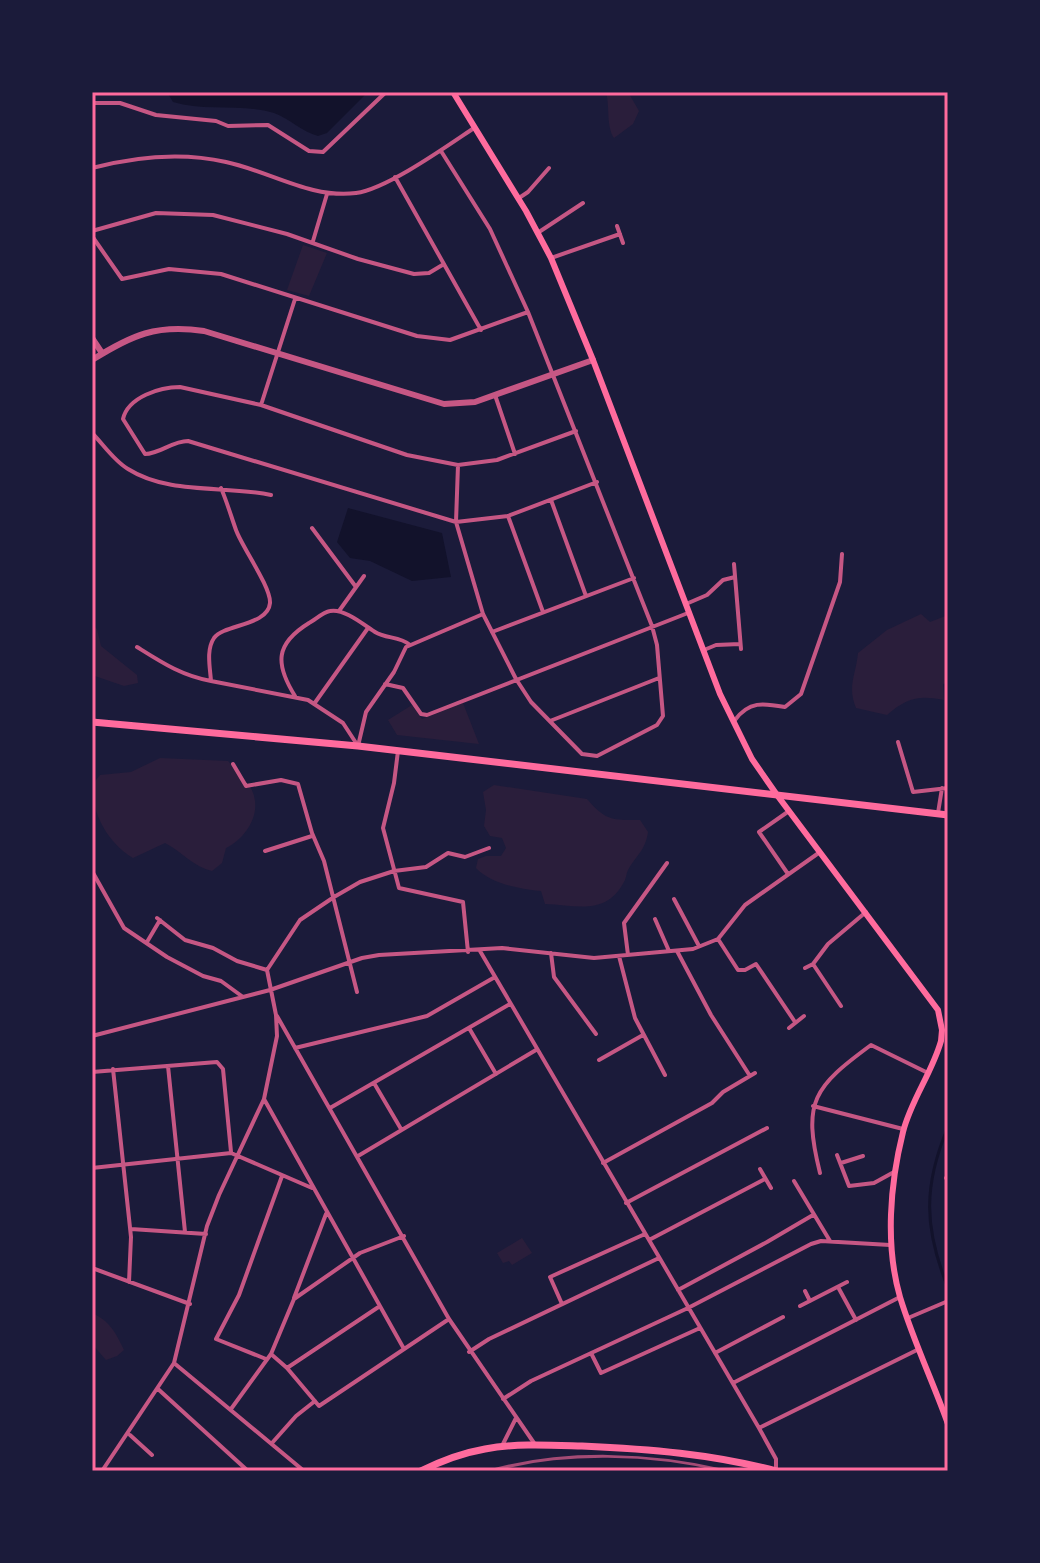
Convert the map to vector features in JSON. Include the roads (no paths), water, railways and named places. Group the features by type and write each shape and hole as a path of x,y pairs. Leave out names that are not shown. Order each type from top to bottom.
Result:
{"main road":[{"path":"453,92 519,198 551,258 593,360 688,613 733,722 752,759 933,1000 941,1019 945,1031 904,1130 893,1196 893,1245 900,1297 948,1424"},
{"path":"92,722 358,746 948,815"},
{"path":"421,1471 452,1457 502,1446 535,1445 657,1449 712,1456 776,1471"}],"street":[{"path":"92,103 120,103 156,115 216,121 228,126 268,125 309,151 323,152 386,92"},
{"path":"92,168 124,160 187,157 225,161 327,194 359,193 395,177 476,127"},
{"path":"441,151 490,229 528,312 634,578 657,645 663,716 657,725 597,756 582,754 531,702 483,614 456,522 458,465"},
{"path":"519,198 549,168"},
{"path":"395,177 481,330"},
{"path":"313,242 327,194"},
{"path":"538,232 583,203"},
{"path":"444,264 429,273 414,274 213,215 156,213 92,233 122,279 169,269 221,274 417,336 450,340 528,312"},
{"path":"617,226 623,243"},
{"path":"551,258 620,234"},
{"path":"261,405 295,299"},
{"path":"92,360 138,334 171,328 204,331 435,403 457,404 495,395 593,360"},
{"path":"92,338 102,353"},
{"path":"576,431 497,460 458,465 407,455 261,405 194,389 169,387 146,396 129,406 123,419 145,454 152,454 177,441 188,441 456,522 508,516 597,482"},
{"path":"495,395 515,454"},
{"path":"92,433 128,469 158,482 243,489 271,495"},
{"path":"211,681 209,656 213,640 219,633 261,616 271,601 258,569 236,531 221,488"},
{"path":"551,500 586,596"},
{"path":"508,516 543,612"},
{"path":"312,528 356,587"},
{"path":"322,541 327,533"},
{"path":"733,722 747,707 763,703 785,707 801,694 840,582 842,554"},
{"path":"703,650 716,645 740,646 734,564"},
{"path":"339,611 364,576"},
{"path":"685,605 707,595 723,580 735,577"},
{"path":"492,632 634,578"},
{"path":"295,697 280,663 281,652 300,629 330,611 339,611 384,636 402,639 410,645"},
{"path":"385,684 403,688 421,714 427,715 688,613"},
{"path":"358,746 366,712 402,652 410,645 483,614"},
{"path":"314,704 368,627"},
{"path":"137,647 192,678 295,697 314,704 343,723 358,746"},
{"path":"550,721 659,678"},
{"path":"898,742 913,792 945,788 938,813"},
{"path":"398,751 383,828 399,888 463,902 468,952"},
{"path":"233,764 246,786 281,780 298,784 324,861 357,992"},
{"path":"788,874 759,832 789,811"},
{"path":"265,851 313,835"},
{"path":"102,1471 174,1363 206,1234 219,1195 264,1099 277,1036 267,970 300,920 360,882 394,871 426,867 448,853 465,857 489,848"},
{"path":"92,1036 270,990 379,955 502,948 594,958 699,947 718,939 745,905 820,852"},
{"path":"628,955 624,923 667,863"},
{"path":"92,871 121,924 193,972 229,986 243,997"},
{"path":"674,899 699,947"},
{"path":"805,968 813,964 828,944 866,912"},
{"path":"147,943 158,919 185,940 267,970"},
{"path":"655,919 669,951"},
{"path":"718,939 738,970 756,964 795,1022"},
{"path":"480,951 759,1428 776,1459 776,1471"},
{"path":"603,1163 712,1103 723,1092 752,1075 711,1015 677,951"},
{"path":"551,953 554,977 596,1034"},
{"path":"619,956 635,1018 665,1075"},
{"path":"813,964 841,1006"},
{"path":"295,1048 427,1016 495,977"},
{"path":"836,999 844,994"},
{"path":"330,1108 510,1004"},
{"path":"276,1015 449,1319 535,1445"},
{"path":"789,1028 804,1016"},
{"path":"469,1028 496,1074"},
{"path":"599,1060 643,1035"},
{"path":"820,1173 813,1135 813,1106 829,1078 871,1045 928,1073"},
{"path":"358,1156 536,1050"},
{"path":"92,1072 217,1062 223,1069 231,1153"},
{"path":"168,1066 185,1232"},
{"path":"113,1069 131,1229 129,1282"},
{"path":"374,1083 402,1130"},
{"path":"264,1099 404,1349"},
{"path":"813,1106 904,1130"},
{"path":"626,1203 767,1128"},
{"path":"92,1168 231,1153 312,1188"},
{"path":"837,1155 849,1186 874,1183 896,1171"},
{"path":"841,1163 863,1156"},
{"path":"760,1169 771,1188"},
{"path":"282,1176 239,1295 216,1339 269,1357 287,1368 319,1406 449,1319"},
{"path":"649,1240 765,1179"},
{"path":"794,1181 830,1242"},
{"path":"231,1409 269,1357 326,1214"},
{"path":"678,1290 813,1215"},
{"path":"131,1229 206,1234"},
{"path":"562,1304 550,1277 645,1234"},
{"path":"294,1299 360,1253 404,1236"},
{"path":"503,1399 531,1381 688,1308 811,1244 893,1245"},
{"path":"469,1352 489,1339 659,1258"},
{"path":"92,1268 190,1304"},
{"path":"800,1306 847,1282"},
{"path":"838,1287 856,1320"},
{"path":"805,1291 810,1301"},
{"path":"733,1383 900,1297"},
{"path":"908,1318 948,1301"},
{"path":"287,1368 380,1306"},
{"path":"715,1353 783,1317"},
{"path":"591,1353 601,1373 700,1328"},
{"path":"759,1428 920,1349"},
{"path":"174,1363 304,1471"},
{"path":"158,1388 248,1471"},
{"path":"272,1443 296,1416 315,1401"},
{"path":"502,1446 516,1418"},
{"path":"129,1434 152,1455"}],"waterway":[{"path":"948,1127 934,1169 930,1207 934,1246 948,1288"}],"railway":[{"path":"490,1471 547,1460 608,1456 668,1460 726,1471"}]}
